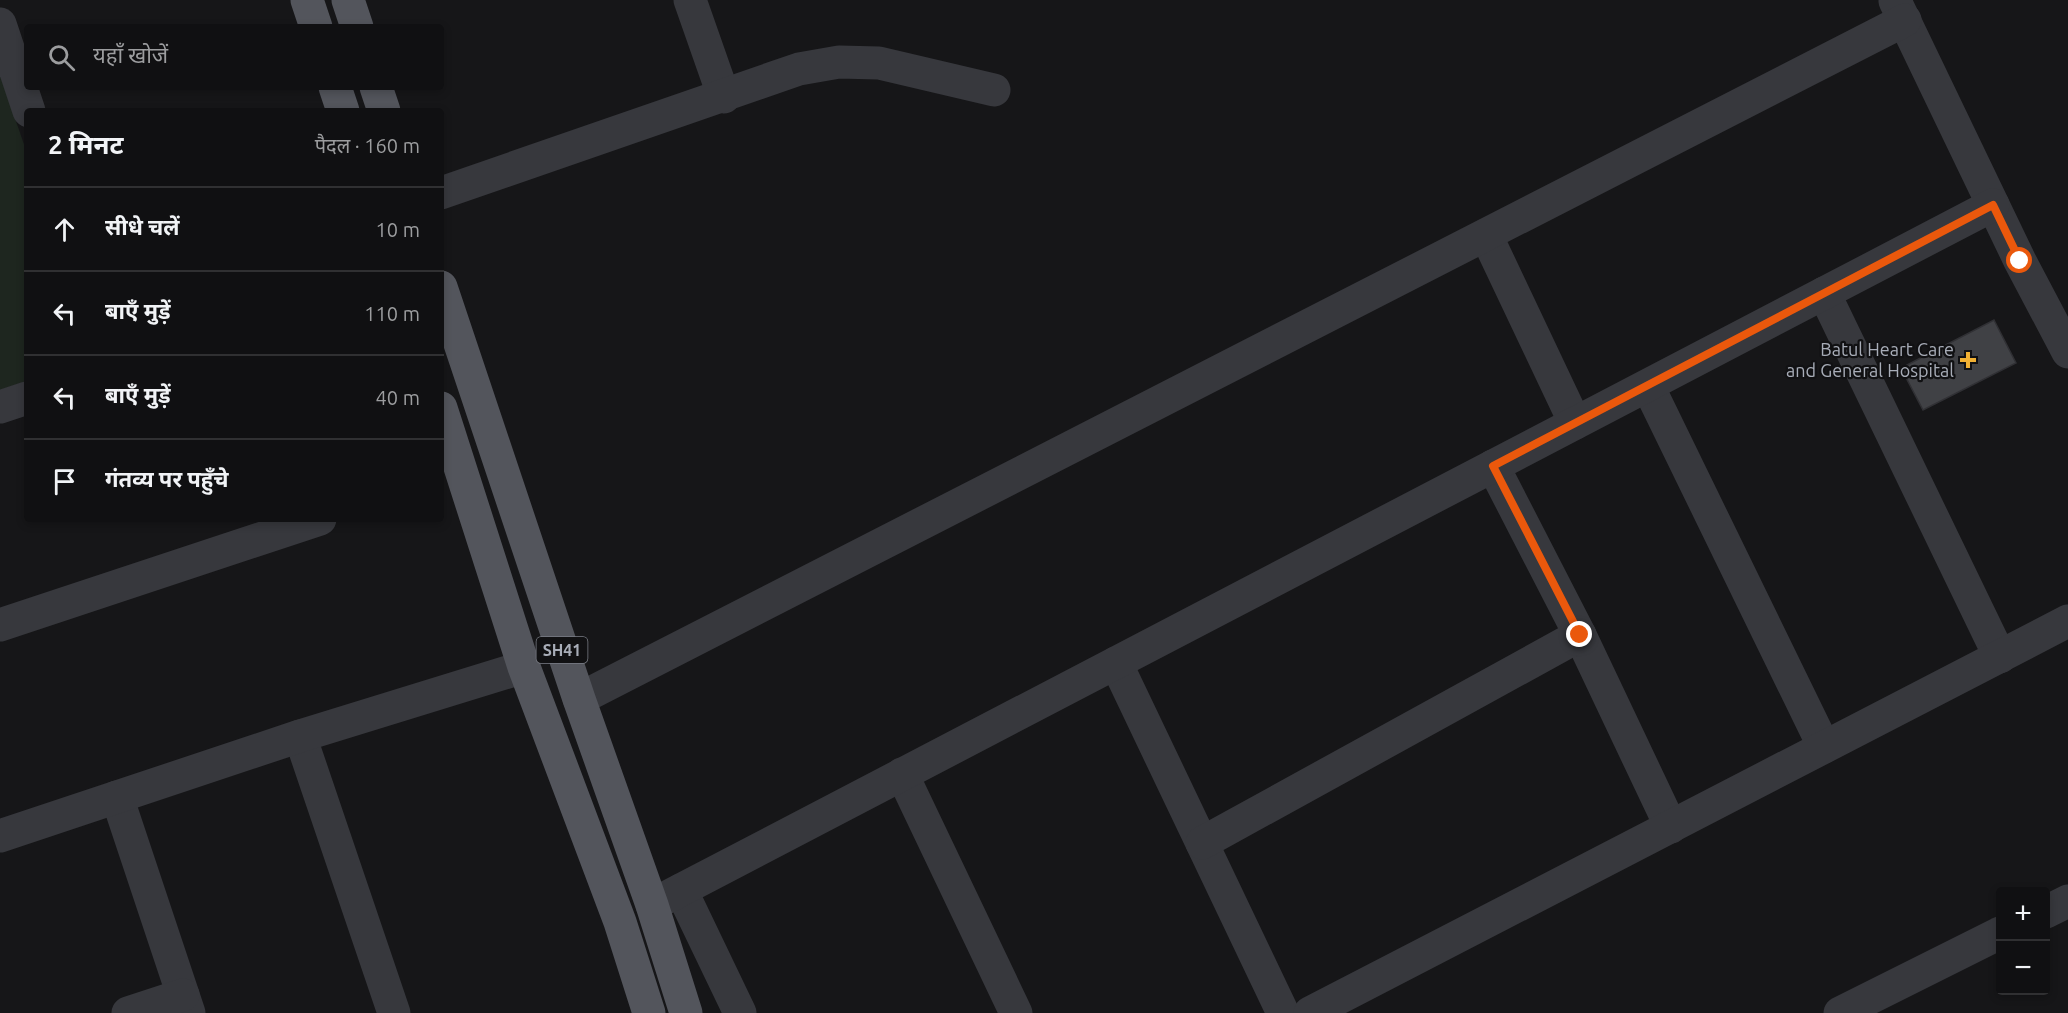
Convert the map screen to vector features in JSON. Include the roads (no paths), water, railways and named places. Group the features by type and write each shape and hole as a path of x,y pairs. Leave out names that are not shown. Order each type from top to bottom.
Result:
{"main road":[{"path":"307,0 315,24"},
{"path":"348,0 356,24"},
{"path":"336,90 342,108"},
{"path":"377,90 383,108"},
{"name":"SH41","path":"444,296 579,699 652,905 686,1013"},
{"name":"SH41","path":"444,426 452,475 620,922 649,1013"}],"street":[{"path":"690,0 724,97"},
{"path":"579,699 1486,235 1900,10 2020,261 2068,352"},
{"path":"0,24 27,108"},
{"path":"444,193 799,69 839,62 879,63 994,90"},
{"path":"652,905 1993,205"},
{"path":"1486,235 1575,423"},
{"path":"1824,293 2000,657"},
{"path":"1648,386 1824,747"},
{"path":"0,407 24,399"},
{"path":"1493,466 1580,635 1671,827"},
{"path":"0,625 311,522"},
{"path":"1310,1013 2068,621"},
{"path":"1202,843 1580,635"},
{"path":"1116,663 1283,1013"},
{"path":"0,836 300,736 524,667"},
{"path":"300,736 394,1013"},
{"path":"902,774 1016,1013"},
{"path":"117,797 186,1004 128,1013"},
{"path":"681,890 740,1013"},
{"path":"2050,910 2068,901"},
{"path":"1858,1009 1996,936"}],"place":[{"name":"Batul Heart Care and General Hospital","path":"1968,360"}]}
